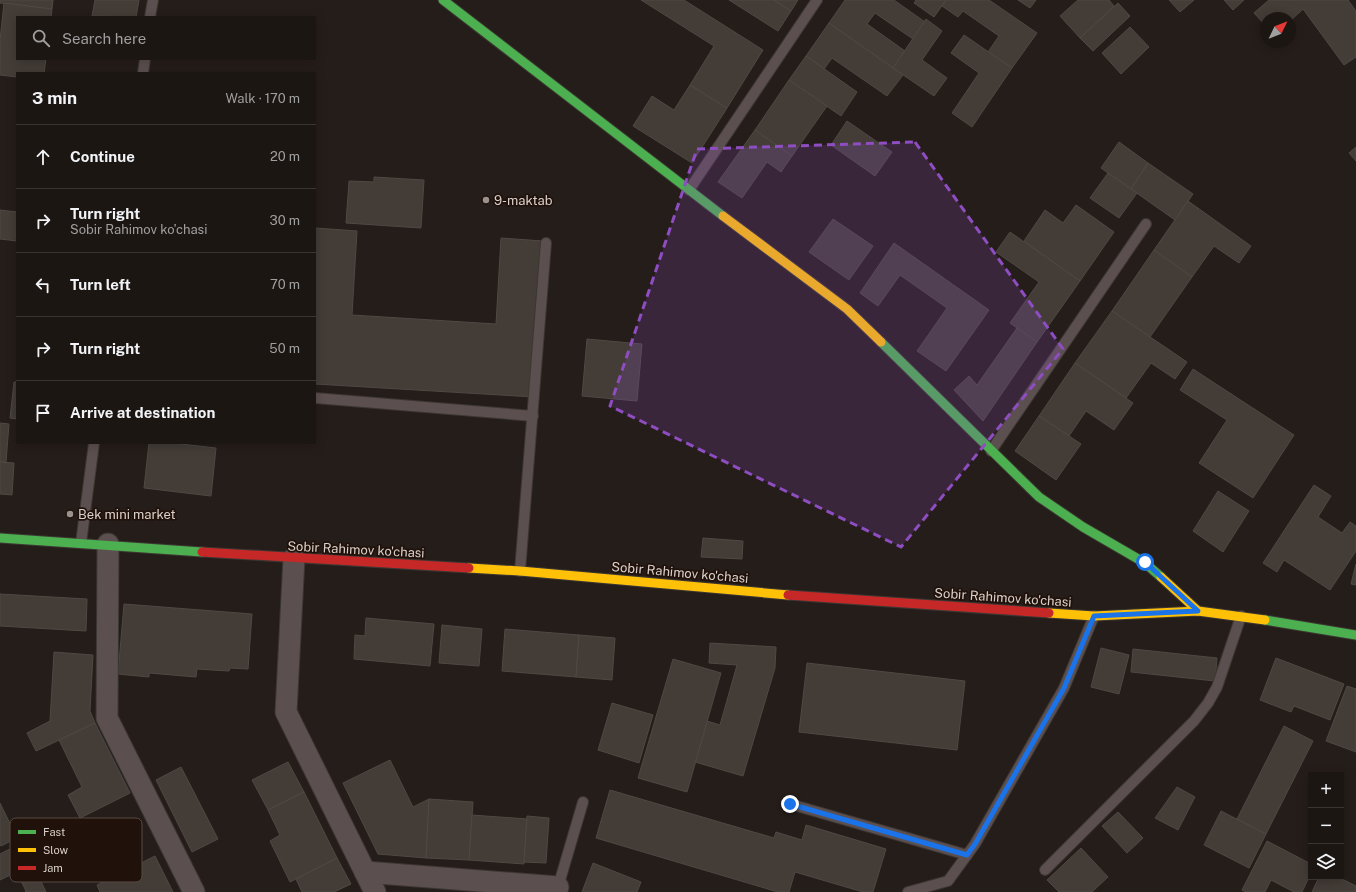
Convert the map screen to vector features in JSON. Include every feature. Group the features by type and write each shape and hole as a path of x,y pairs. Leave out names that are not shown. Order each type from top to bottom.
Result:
{"street":[{"path":"443,0 689,190 847,309 1039,497 1083,526 1145,562 1198,611"},
{"name":"Sobir Rahimov ko'chasi","path":"0,538 108,544 294,558 520,571 826,598 1094,616 1198,611 1241,616 1356,635"},
{"path":"108,544 107,718 194,892"},
{"path":"294,558 286,712 375,892"},
{"path":"365,872 557,890"}],"lane":[{"path":"150,16 153,0"},
{"path":"689,190 817,0"},
{"path":"143,72 145,60"},
{"path":"991,451 1146,224"},
{"path":"520,571 546,243"},
{"path":"316,398 533,416"},
{"path":"81,543 94,444"},
{"path":"908,892 948,881 967,855 979,837 1064,688 1094,616"},
{"path":"1045,870 1194,721 1208,703 1217,687 1241,616"},
{"path":"557,890 583,802"},
{"path":"790,804 967,855"}],"highlighted area":[{"path":"915,142 1063,349 901,547 610,406 697,149"}],"building":[{"path":"0,0 53,0 52,9 0,3"},
{"path":"95,0 139,0 136,16 92,16"},
{"path":"641,0 684,0 763,50 727,108 690,85 714,46"},
{"path":"729,0 774,0 791,11 778,31"},
{"path":"774,0 798,0 791,11"},
{"path":"845,0 894,0 925,22 913,39 875,13 867,24 905,51 893,68 829,23"},
{"path":"916,0 946,0 934,17 914,3"},
{"path":"946,0 989,0 1037,33 1012,68 988,52 999,36 963,11 958,17 942,6"},
{"path":"1018,0 1036,0 1030,8"},
{"path":"1078,0 1109,0 1114,6 1080,38 1060,16"},
{"path":"1169,0 1194,0 1180,12"},
{"path":"1224,0 1244,0 1233,10"},
{"path":"1269,0 1348,0 1356,11 1356,57 1344,65 1303,9 1296,15 1296,12 1260,12 1260,20 1254,13"},
{"path":"4,3 52,9 51,16 16,16 16,60 46,60 44,72 16,72 16,77 0,75 0,40"},
{"path":"1118,3 1130,16 1093,51 1080,38"},
{"path":"926,19 942,31 922,60 947,78 934,96 893,68"},
{"path":"829,23 903,75 887,96 832,58 824,69 806,56"},
{"path":"1130,27 1149,47 1121,74 1102,53"},
{"path":"964,35 1012,68 972,127 952,113 979,73 951,53"},
{"path":"806,56 857,92 841,116 789,80"},
{"path":"789,80 827,106 792,156 755,130"},
{"path":"690,85 727,108 692,163 633,126 652,96 674,110"},
{"path":"847,121 892,152 875,176 831,145"},
{"path":"755,130 792,156 781,172 767,162 742,198 718,182"},
{"path":"1119,142 1148,163 1131,189 1101,168"},
{"path":"1356,147 1356,161 1349,153"},
{"path":"1148,163 1193,194 1175,220 1131,189"},
{"path":"1108,173 1137,193 1119,218 1090,198"},
{"path":"374,177 424,180 421,228 346,223 349,181 374,182"},
{"path":"1188,201 1251,246 1239,263 1214,246 1192,277 1154,250"},
{"path":"1076,205 1114,232 1080,281 1024,241 1045,210 1063,223"},
{"path":"0,210 16,212 16,241 0,239"},
{"path":"833,219 873,246 849,280 809,252"},
{"path":"316,228 357,231 352,315 496,324 501,238 543,241 534,397 316,384"},
{"path":"1010,232 1080,281 1037,342 1010,323 1039,282 996,252"},
{"path":"894,243 989,310 946,371 917,351 947,308 900,275 878,306 860,293"},
{"path":"1154,250 1192,277 1150,337 1112,311"},
{"path":"1112,311 1187,362 1175,379 1151,363 1126,398 1075,363"},
{"path":"1017,328 1037,342 983,421 954,390 969,376 977,385"},
{"path":"587,339 642,344 637,401 582,396"},
{"path":"1075,363 1133,403 1114,430 1086,411 1069,436 1039,416"},
{"path":"1193,369 1294,435 1253,498 1199,463 1227,420 1180,390"},
{"path":"14,382 16,382 16,419 10,418"},
{"path":"1039,416 1081,444 1056,480 1015,451"},
{"path":"0,423 9,424 6,462 0,462"},
{"path":"149,444 181,444 216,448 211,496 144,488"},
{"path":"0,462 14,463 12,495 0,494"},
{"path":"1314,485 1331,496 1318,517 1342,533 1350,522 1356,526 1356,551 1330,590 1284,560 1277,572 1263,563"},
{"path":"1218,491 1249,511 1223,552 1193,531"},
{"path":"703,538 743,541 742,559 701,557"},
{"path":"1356,564 1356,585 1351,584"},
{"path":"0,594 87,599 86,631 0,626"},
{"path":"124,604 252,614 248,669 230,668 229,671 197,669 196,677 149,673 149,677 118,674"},
{"path":"366,618 434,624 430,666 354,659 355,635 365,636"},
{"path":"442,625 482,629 479,666 439,663"},
{"path":"505,629 579,635 576,677 502,671"},
{"path":"579,635 615,638 612,680 576,677"},
{"path":"710,643 776,647 775,668 743,776 695,762 707,721 720,725 737,665 709,663"},
{"path":"1101,648 1129,655 1119,694 1091,687"},
{"path":"1133,649 1217,658 1215,681 1131,672"},
{"path":"54,652 93,655 90,711 95,723 36,751 27,733 50,721"},
{"path":"1276,658 1344,684 1330,720 1294,706 1291,712 1260,700"},
{"path":"673,659 721,673 687,792 638,778"},
{"path":"807,663 965,681 957,750 799,732"},
{"path":"1347,686 1356,689 1356,752 1326,741"},
{"path":"612,703 653,715 639,763 598,750"},
{"path":"95,723 130,793 80,818 68,795 82,787 59,740"},
{"path":"1284,726 1313,741 1266,834 1237,819"},
{"path":"390,760 413,807 429,799 426,858 378,854 343,783"},
{"path":"288,762 304,792 268,810 252,780"},
{"path":"181,767 218,839 192,852 156,780"},
{"path":"1177,787 1195,797 1178,830 1155,818"},
{"path":"610,790 774,838 776,832 802,840 806,825 886,849 873,892 863,892 795,872 789,892 778,892 596,838"},
{"path":"304,792 337,858 290,882 270,841 280,835 268,810"},
{"path":"429,799 473,802 469,860 426,858"},
{"path":"0,803 10,824 10,842 1,846"},
{"path":"1221,811 1266,834 1249,868 1204,845"},
{"path":"1118,812 1143,838 1127,853 1102,826"},
{"path":"472,815 527,819 524,864 469,860"},
{"path":"527,816 549,818 546,863 524,862"},
{"path":"1267,841 1308,862 1308,879 1302,892 1294,892 1271,880 1265,892 1246,892 1242,890"},
{"path":"1081,848 1108,877 1092,892 1059,892 1047,880"},
{"path":"10,849 10,875 0,880 0,854"},
{"path":"155,856 173,892 100,892 97,885 103,882 142,882 142,862"},
{"path":"337,858 351,884 334,892 302,892 296,879"},
{"path":"593,863 641,882 637,892 582,892"},
{"path":"1318,880 1344,880 1356,886 1356,892 1312,892"},
{"path":"22,882 41,882 46,892 25,892 26,891"}],"traffic: fast":[{"path":"443,0 723,216"},
{"path":"881,342 1039,497 1083,527 1145,563 1161,577"},
{"path":"0,538 202,552"},
{"path":"1265,620 1356,635"}],"traffic: slow":[{"path":"723,216 847,309 881,342"},
{"path":"469,568 520,571 788,595"},
{"path":"1161,577 1198,611"},
{"path":"1049,613 1094,616 1198,611 1265,620"}],"traffic: jam":[{"path":"202,552 469,568"},
{"path":"788,595 1049,613"}],"place":[{"name":"9-maktab","path":"486,200"},
{"name":"Bek mini market","path":"70,514"}],"route":[{"path":"790,804 967,855 975,844 1064,688 1094,616 1198,611 1145,562"}]}
